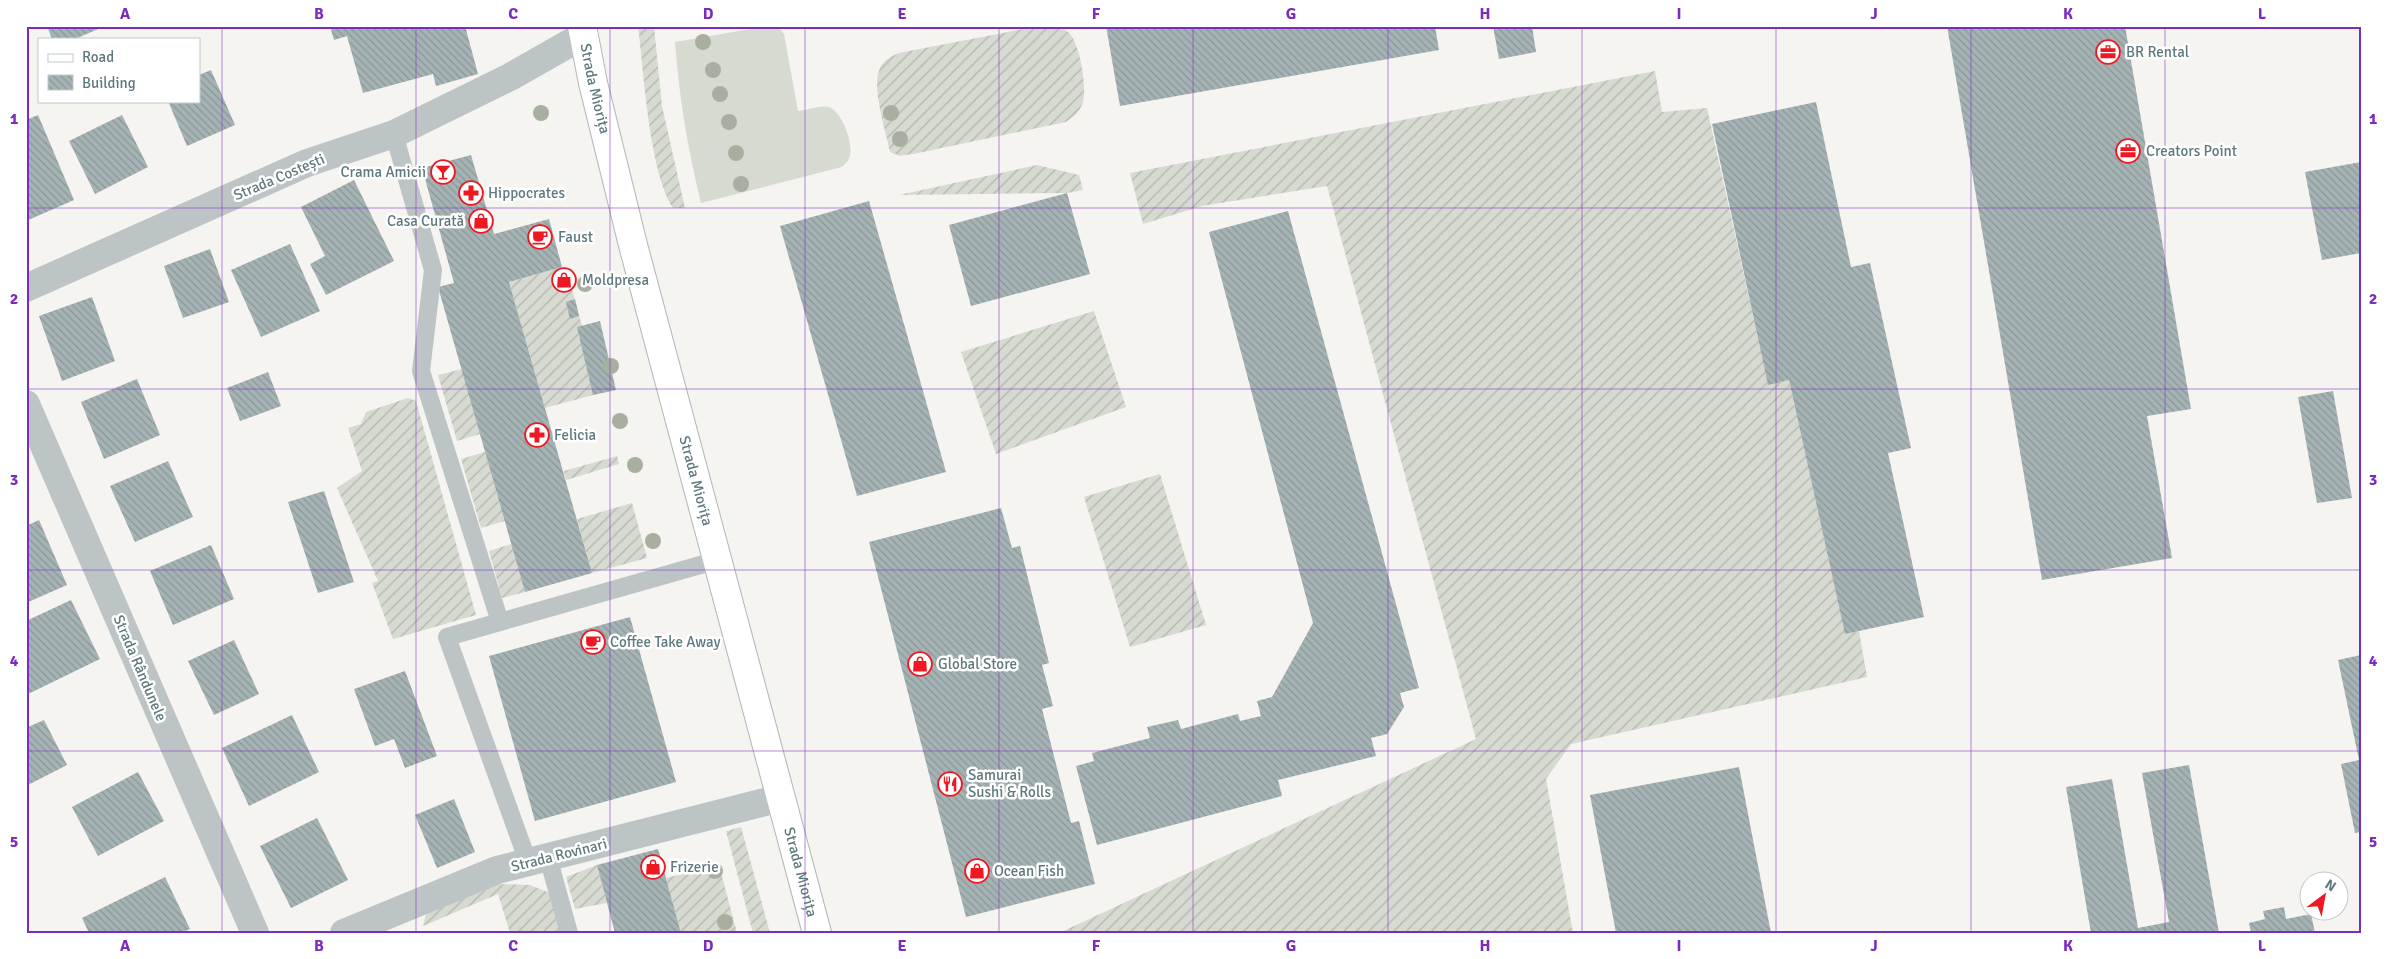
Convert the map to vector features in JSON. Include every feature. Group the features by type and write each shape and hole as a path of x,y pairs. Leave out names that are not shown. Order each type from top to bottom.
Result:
{"main road":[{"name":"Strada Miorița","path":"583,31 593,83 633,245 816,933"}],"street":[{"name":"Strada Costești","path":"26,288 307,163 394,134 510,77 583,31"},
{"name":"Strada Rândunele","path":"26,404 254,933"},
{"name":"Strada Rovinari","path":"344,933 497,870 781,798"}],"lane":[{"path":"394,134 433,270 422,371 500,622"},
{"path":"569,933 447,637 718,560"}],"shaded area":[{"path":"638,26 654,26 662,106 685,208 673,208 658,171 645,94"},
{"path":"1038,26 1053,26 1065,30 1072,37 1076,45 1082,65 1084,95 1082,105 1074,116 1066,122 918,153 900,156 890,152 880,111 877,88 879,71 887,60 899,53"},
{"path":"762,27 779,28 784,34 798,111 822,107 829,107 834,110 846,128 850,143 850,157 842,167 701,203 685,123 675,42"},
{"path":"1655,71 1662,112 1707,108 1768,384 1789,380 1845,633 1859,631 1867,677 1571,744 1546,779 1573,933 1059,933 1476,739 1327,186 1202,206 1143,224 1130,173"},
{"path":"1037,165 1079,175 1083,190 1067,193 899,195"},
{"path":"562,267 567,271 582,326 593,395 545,408 509,282"},
{"path":"1094,311 1126,407 996,454 961,352"},
{"path":"462,369 480,434 457,441 438,375"},
{"path":"408,398 416,401 476,615 393,639 372,583 378,581 337,488 362,471 348,428 361,424 366,412"},
{"path":"485,452 505,521 481,528 461,459"},
{"path":"617,456 619,464 566,480 564,471"},
{"path":"1160,474 1206,625 1130,647 1084,497"},
{"path":"632,503 647,558 592,573 577,519"},
{"path":"512,544 525,592 502,598 489,551"},
{"path":"741,827 770,933 753,933 726,831"},
{"path":"597,865 607,903 575,909 566,877"},
{"path":"719,865 737,933 681,933 666,878"},
{"path":"498,884 530,885 550,893 561,933 510,933 498,894 423,926 426,914"}],"building":[{"path":"47,26 105,26 77,38 52,38"},
{"path":"330,26 465,26 478,74 436,86 433,74 363,93 347,36 334,40"},
{"path":"1106,26 1435,26 1439,50 1120,106"},
{"path":"1493,26 1532,26 1536,52 1499,59"},
{"path":"1947,26 2125,26 2191,409 2147,416 2172,558 2042,580"},
{"path":"211,70 235,125 187,146 168,102 200,102 200,75"},
{"path":"1816,102 1851,267 1870,263 1911,448 1888,453 1924,617 1845,634 1789,380 1768,385 1712,124"},
{"path":"38,115 74,200 26,221 26,120"},
{"path":"122,115 148,167 95,194 69,141"},
{"path":"471,155 494,234 549,219 562,267 509,282 592,573 525,592 438,287 454,283 422,168"},
{"path":"2361,162 2361,253 2322,260 2305,172"},
{"path":"354,180 394,261 326,295 310,264 325,256 301,207"},
{"path":"1067,193 1090,274 971,306 949,225"},
{"path":"869,201 946,472 857,496 780,226"},
{"path":"1288,211 1419,688 1400,693 1404,707 1387,734 1371,738 1376,756 1278,780 1282,796 1097,845 1076,766 1094,761 1092,753 1150,738 1147,727 1178,720 1181,729 1238,714 1240,721 1261,716 1257,701 1272,697 1313,623 1209,232"},
{"path":"290,244 320,311 261,337 231,270"},
{"path":"210,249 229,302 183,318 164,266"},
{"name":"Moldpresa","path":"567,271 571,286 561,289 556,274"},
{"path":"92,297 115,361 62,381 39,316"},
{"path":"575,299 579,316 570,319 566,302"},
{"path":"600,321 616,390 593,395 577,327"},
{"path":"268,372 281,406 240,421 227,388"},
{"path":"137,379 160,435 104,459 81,402"},
{"path":"2333,391 2352,498 2317,503 2298,397"},
{"path":"168,461 193,517 135,542 110,486"},
{"path":"324,491 354,582 318,593 288,502"},
{"path":"1001,508 1012,548 1020,546 1049,663 1042,665 1053,706 1042,709 1071,823 1079,821 1095,884 966,917 869,542"},
{"path":"39,520 67,585 26,603 26,526"},
{"path":"211,545 234,599 173,625 150,571"},
{"path":"71,600 100,659 26,695 26,621"},
{"path":"630,617 676,782 535,821 489,656"},
{"path":"234,640 259,694 214,715 188,661"},
{"path":"2361,655 2361,832 2355,833 2341,764 2359,760 2338,660"},
{"path":"405,671 437,756 405,768 394,739 375,746 354,689"},
{"path":"292,715 319,772 249,806 222,748"},
{"path":"44,720 67,765 26,786 26,728"},
{"path":"2189,765 2219,933 2091,933 2066,787 2112,779 2138,928 2169,922 2142,773"},
{"path":"1739,767 1771,933 1616,933 1590,795"},
{"path":"138,772 164,821 98,856 72,807"},
{"path":"454,799 475,852 437,868 415,815"},
{"path":"317,818 348,880 291,908 260,846"},
{"path":"658,849 681,933 615,933 597,865"},
{"path":"165,877 190,929 181,933 89,933 82,918"},
{"path":"2284,907 2286,919 2300,916 2300,922 2313,922 2315,933 2251,933 2249,923 2265,919 2263,911"}],"place":[{"name":"BR Rental","path":"2108,52"},
{"name":"Creators Point","path":"2128,151"},
{"name":"Crama Amicii","path":"443,172"},
{"name":"Hippocrates","path":"471,193"},
{"name":"Casa Curată","path":"481,221"},
{"name":"Faust","path":"540,237"},
{"name":"Moldpresa","path":"564,280"},
{"name":"Felicia","path":"537,435"},
{"name":"Coffee Take Away","path":"593,642"},
{"name":"Global Store","path":"920,664"},
{"name":"Samurai Sushi & Rolls","path":"950,784"},
{"name":"Frizerie","path":"653,867"},
{"name":"Ocean Fish","path":"977,871"}]}
